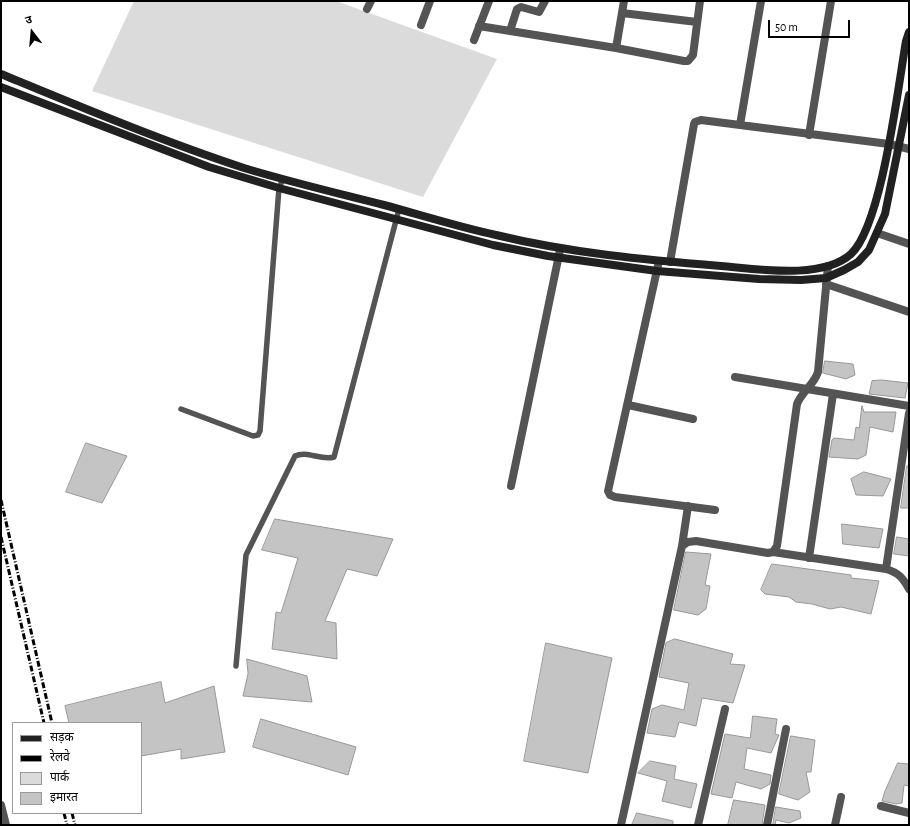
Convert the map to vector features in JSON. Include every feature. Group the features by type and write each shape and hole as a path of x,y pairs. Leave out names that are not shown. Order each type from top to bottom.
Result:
{"main road":[{"path":"1,74 67,102 207,155 283,179 495,235 561,248 659,261 795,271 828,266 840,261 851,254 861,241 871,220 889,144 906,41 909,32"},
{"path":"1,86 209,168 493,245 560,258 658,271 759,279 826,281 858,262 869,250 877,233 885,214 900,146 909,95"},
{"path":"63,111 67,102"}],"street":[{"path":"367,10 371,1"},
{"path":"421,25 430,1"},
{"path":"474,40 489,1"},
{"path":"510,31 517,9 521,7 539,12 544,1"},
{"path":"616,48 624,1"},
{"path":"479,26 688,60 692,55 700,1"},
{"path":"740,125 761,1"},
{"path":"809,135 831,1"},
{"path":"622,13 697,22"},
{"path":"670,262 694,124 697,120 889,144 909,149"},
{"path":"877,233 909,244"},
{"path":"511,486 561,248"},
{"path":"659,261 658,271 609,485 610,495 715,510"},
{"path":"773,552 777,546 799,398 813,383 818,372 828,266"},
{"path":"826,281 909,312"},
{"path":"734,377 909,406"},
{"path":"808,558 833,394"},
{"path":"628,405 693,419"},
{"path":"886,569 909,413"},
{"path":"621,825 682,546 688,506"},
{"path":"682,546 688,542 696,542 886,569 897,572 903,578 909,589"},
{"path":"698,825 725,709"},
{"path":"767,825 786,728"},
{"path":"835,825 841,797"},
{"path":"1,805 4,820"},
{"path":"881,806 909,812"}],"lane":[{"path":"180,409 253,436 258,435 260,432 279,188 283,179"},
{"path":"236,666 246,555 295,456 301,454 329,459 334,457 399,209"}],"green space":[{"path":"134,1 336,1 497,59 423,197 92,91"}],"building":[{"path":"825,361 853,364 855,375 846,379 823,373"},
{"path":"882,380 908,383 905,398 869,394 872,381"},
{"path":"862,406 864,412 896,412 893,432 870,427 866,455 858,459 829,457 832,440 834,438 854,440 856,427 859,428"},
{"path":"86,443 127,456 102,503 66,492"},
{"path":"907,466 909,466 909,508 901,508"},
{"path":"864,472 891,479 883,496 856,495 851,479"},
{"path":"275,519 393,539 377,576 347,569 325,621 336,623 337,659 272,649 276,612 281,613 298,558 262,550"},
{"path":"842,524 883,529 879,548 843,544"},
{"path":"897,537 909,539 909,556 894,554"},
{"path":"686,552 711,554 705,585 710,586 706,609 698,615 674,610"},
{"path":"772,564 851,575 851,578 879,581 871,614 841,607 830,609 812,604 796,602 789,597 765,594 761,590"},
{"path":"675,639 733,654 730,664 745,665 733,703 702,698 696,726 679,722 675,737 647,733 652,709 662,705 684,710 689,683 659,677 666,643"},
{"path":"546,643 612,658 588,773 524,761"},
{"path":"247,659 307,676 312,702 243,696 248,674"},
{"path":"161,682 165,703 214,686 225,752 181,759 181,749 142,756 142,722 69,722 65,706"},
{"path":"753,716 777,719 775,734 779,735 771,753 747,748 744,769 771,775 770,784 761,789 736,782 732,798 711,794 725,734 750,738"},
{"path":"261,719 356,747 348,775 253,747"},
{"path":"791,736 815,740 811,772 806,772 810,792 798,800 779,794"},
{"path":"650,761 676,766 674,779 697,784 691,808 662,801 667,781 638,773"},
{"path":"898,763 909,764 909,786 904,785 902,803 896,804 882,801 885,791"},
{"path":"734,800 765,805 762,825 728,825"},
{"path":"776,807 800,811 801,818 789,823 776,820 775,825 773,825"},
{"path":"637,813 673,821 673,825 632,825"}],"railway":[{"path":"1,500 52,722"},
{"path":"1,537 44,722"},
{"path":"64,814 67,825"},
{"path":"72,814 75,825"}]}
